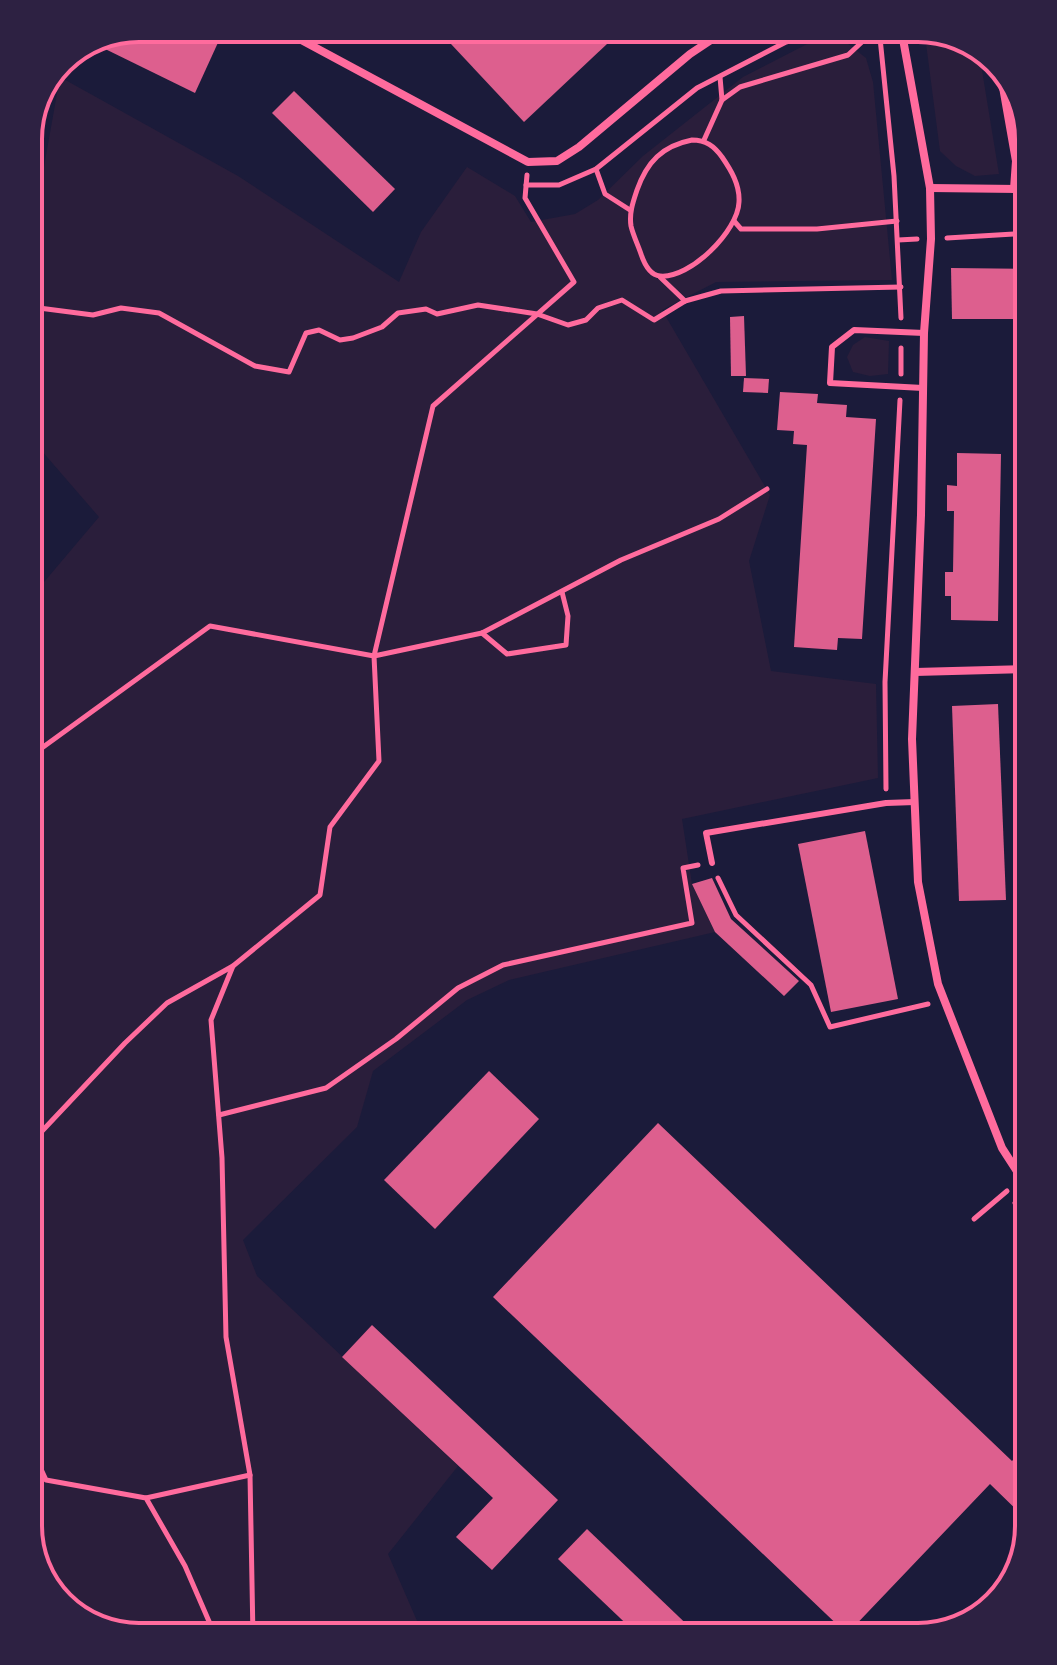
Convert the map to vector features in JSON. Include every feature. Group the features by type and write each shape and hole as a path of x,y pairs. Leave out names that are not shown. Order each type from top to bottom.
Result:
{"street":[{"path":"305,42 528,162 557,161 579,147 708,42"},
{"path":"904,42 930,188 931,239 924,333 912,739 918,882 938,984 1002,1148 1015,1168"},
{"path":"1004,95 1015,155"},
{"path":"930,188 1014,189 1015,175"},
{"path":"915,672 1015,669"}],"lane":[{"path":"923,388 830,383 832,347 854,330 924,333"},
{"path":"712,863 706,833 886,803 915,802"}],"path":[{"path":"526,185 559,185 596,169 697,88 786,42"},
{"path":"722,100 740,87 848,55 862,42"},
{"path":"880,42 901,287 900,387 885,682 886,803"},
{"path":"704,140 722,100 720,76"},
{"path":"659,276 672,275 714,249 734,221 739,203 738,185 718,152 704,140 678,143 656,156 645,170 630,210 631,225 644,264 685,301"},
{"path":"42,1131 167,1003 233,966 320,895 330,827 379,761 374,656 433,406 574,282 525,198 528,162"},
{"path":"596,169 605,194 630,210"},
{"path":"734,221 741,229 817,229 897,221"},
{"path":"898,240 1015,234"},
{"path":"42,308 93,315 121,308 159,313 255,366 289,372 306,333 319,330 340,340 353,338 382,327 398,313 426,309 437,314 478,305 537,314 568,325 586,320 598,308 622,300 654,320 685,301 721,291 901,287"},
{"path":"42,748 210,626 374,656 482,633 621,560 702,528 767,489"},
{"path":"482,633 507,654 566,645 568,616 562,592"},
{"path":"219,1115 326,1088 396,1039 458,988 503,965 692,923 683,868 712,863 736,915 811,985 830,1027 931,1004"},
{"path":"233,966 211,1020 219,1115 226,1337 250,1475 253,1623"},
{"path":"974,1219 1007,1191"},
{"path":"42,1471 46,1480 146,1498 250,1475"},
{"path":"146,1498 185,1566 210,1623"}],"shaded area":[{"path":"811,42 846,42 866,58 873,82 892,280 716,282 662,310 770,495 749,561 771,671 876,684 878,778 682,819 692,884 715,932 509,980 467,1000 373,1071 357,1127 243,1240 257,1276 458,1466 388,1554 418,1623 133,1623 108,1618 85,1607 58,1580 45,1551 42,1526 42,584 99,517 42,451 42,178 58,86 63,79 238,176 399,282 421,232 467,167 515,196 531,222 575,214 598,200 643,156 743,77"},
{"path":"926,42 961,52 981,65 999,174 975,176 956,166 940,151"},
{"path":"865,337 889,341 888,374 870,376 853,372 847,357 853,345"}],"building":[{"path":"139,42 218,42 195,93 104,49"},
{"path":"449,42 609,42 524,122"},
{"path":"294,91 395,189 373,212 272,113"},
{"path":"951,268 1015,269 1015,319 952,319"},
{"path":"744,316 746,376 731,376 730,317"},
{"path":"744,378 769,379 768,393 743,392"},
{"path":"780,392 818,394 817,403 847,405 846,417 876,419 862,639 838,638 837,650 794,647 807,445 793,444 794,431 777,430"},
{"path":"957,453 1001,454 998,621 951,620 951,596 945,596 945,572 953,572 954,511 947,511 947,485 957,486"},
{"path":"998,704 1006,900 959,901 952,706"},
{"path":"865,831 898,999 831,1012 798,844"},
{"path":"712,878 731,919 799,981 784,996 715,932 692,884"},
{"path":"489,1071 539,1119 435,1229 384,1180"},
{"path":"658,1123 1012,1461 1015,1458 1015,1508 990,1484 857,1623 835,1623 493,1297"},
{"path":"372,1325 558,1500 492,1570 456,1537 493,1498 342,1357"},
{"path":"587,1529 685,1623 625,1623 558,1559"}]}
